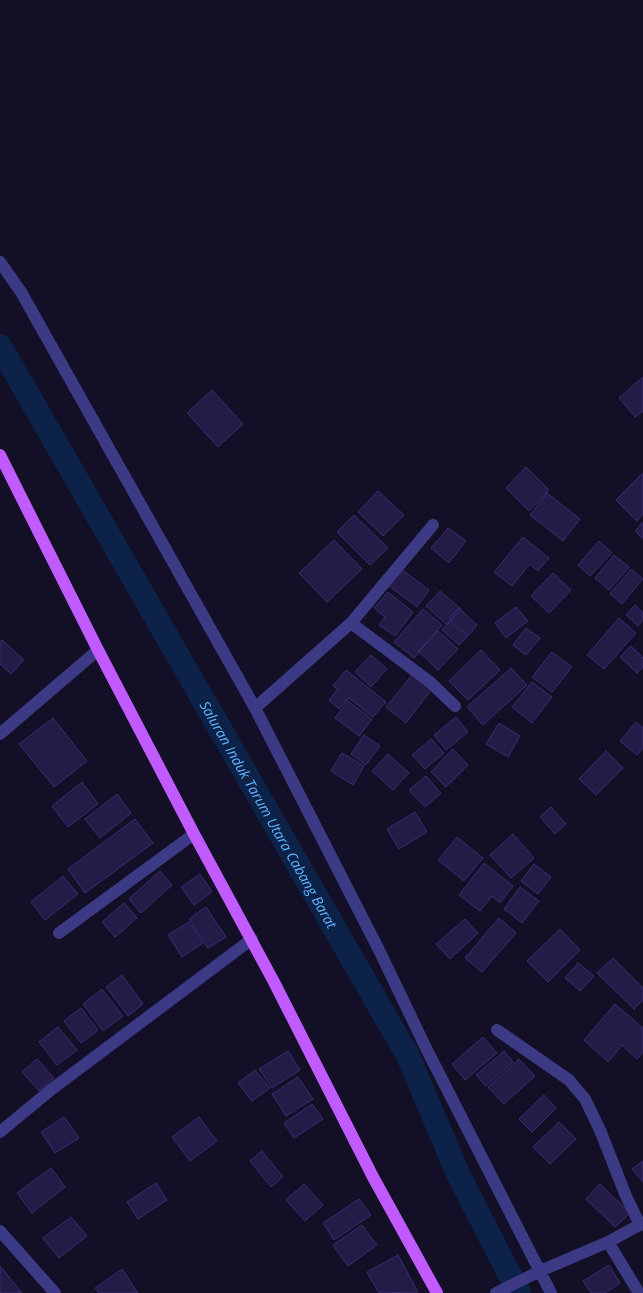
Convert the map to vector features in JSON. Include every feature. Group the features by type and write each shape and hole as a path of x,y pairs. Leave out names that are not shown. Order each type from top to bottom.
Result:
{"main road":[{"path":"0,455 98,650 194,834 252,940 373,1177 437,1293"}],"street":[{"path":"0,262 22,292 255,708 551,1293"},
{"path":"255,708 350,623 433,524"},
{"path":"350,623 430,682 455,706"},
{"path":"0,734 98,650"},
{"path":"58,933 194,834"},
{"path":"0,1132 52,1089 252,940"},
{"path":"496,1293 608,1242 642,1224 626,1196 600,1130 585,1099 569,1080 497,1030"},
{"path":"0,1231 55,1293"},
{"path":"608,1242 639,1293"}],"building":[{"path":"643,377 643,411 635,417 619,398"},
{"path":"212,390 243,424 218,447 187,413"},
{"path":"526,467 549,490 529,511 506,488"},
{"path":"643,473 643,514 637,521 616,500"},
{"path":"378,491 404,515 383,536 358,512"},
{"path":"547,493 580,519 563,541 530,515"},
{"path":"354,515 388,548 370,565 337,532"},
{"path":"643,522 643,539 635,531"},
{"path":"448,528 466,541 449,563 431,548"},
{"path":"523,537 549,558 538,571 530,564 512,586 494,572"},
{"path":"334,540 362,569 327,602 299,573"},
{"path":"599,541 612,553 590,576 578,565"},
{"path":"614,555 629,567 609,590 595,578"},
{"path":"401,569 429,590 417,607 389,586"},
{"path":"631,569 643,579 622,604 610,594"},
{"path":"553,573 571,590 549,613 531,596"},
{"path":"440,591 461,609 447,625 426,606"},
{"path":"388,592 413,612 395,636 379,625 385,617 374,608"},
{"path":"635,605 643,613 643,620 638,626 626,615"},
{"path":"516,607 528,621 506,638 495,623"},
{"path":"459,608 477,625 468,636 449,618"},
{"path":"423,609 442,625 414,658 394,642"},
{"path":"619,618 636,633 604,669 587,655"},
{"path":"450,621 467,637 459,645 442,630"},
{"path":"526,628 540,638 526,655 513,645"},
{"path":"438,631 458,649 438,670 418,651"},
{"path":"2,640 24,660 11,674 0,664 0,643"},
{"path":"631,646 643,658 643,667 637,673 620,657"},
{"path":"481,650 500,670 468,700 449,681"},
{"path":"552,652 572,667 552,692 532,677"},
{"path":"371,655 387,669 371,687 355,672"},
{"path":"511,668 527,685 483,725 467,707"},
{"path":"346,670 386,702 373,717 349,698 339,709 329,700 338,689 333,686"},
{"path":"412,675 431,690 406,723 386,707"},
{"path":"532,682 552,697 532,723 512,707"},
{"path":"348,701 372,719 359,736 335,718"},
{"path":"456,717 468,732 446,750 434,735"},
{"path":"53,718 87,761 54,787 19,744"},
{"path":"636,722 643,728 643,748 637,755 620,741"},
{"path":"499,723 520,736 508,757 486,744"},
{"path":"364,735 380,746 366,765 351,754"},
{"path":"431,739 444,753 425,769 412,755"},
{"path":"453,749 468,765 446,787 431,772"},
{"path":"606,751 623,768 596,795 579,779"},
{"path":"342,753 364,766 353,785 331,771"},
{"path":"388,754 409,773 393,790 372,771"},
{"path":"426,776 441,793 425,807 409,790"},
{"path":"82,782 98,804 68,827 52,806"},
{"path":"117,794 131,813 100,838 85,819"},
{"path":"551,807 566,824 555,834 540,817"},
{"path":"415,812 427,832 399,849 387,829"},
{"path":"135,819 153,843 85,893 68,869"},
{"path":"513,834 534,858 511,878 490,855"},
{"path":"457,837 483,858 464,881 438,860"},
{"path":"484,863 513,886 500,903 492,896 480,911 459,895"},
{"path":"534,864 551,877 538,894 521,881"},
{"path":"160,871 172,885 141,913 129,899"},
{"path":"200,874 212,892 194,905 181,887"},
{"path":"63,876 78,894 45,920 31,902"},
{"path":"520,887 539,901 522,923 504,909"},
{"path":"124,903 137,918 115,937 102,922"},
{"path":"206,907 226,937 208,948 189,919"},
{"path":"499,918 516,933 482,972 465,958"},
{"path":"465,919 478,933 450,959 436,944"},
{"path":"189,922 203,943 182,957 168,935"},
{"path":"560,929 580,950 548,982 527,961"},
{"path":"613,958 643,988 643,1000 634,1009 597,973"},
{"path":"578,963 594,976 580,991 565,978"},
{"path":"122,975 143,1004 128,1016 106,987"},
{"path":"102,989 123,1016 103,1031 83,1004"},
{"path":"615,1004 643,1028 643,1052 637,1059 622,1045 608,1062 584,1040"},
{"path":"81,1008 98,1030 81,1043 64,1021"},
{"path":"58,1027 77,1050 57,1065 39,1042"},
{"path":"483,1037 497,1053 465,1080 452,1064"},
{"path":"288,1051 300,1070 272,1088 259,1069"},
{"path":"504,1051 513,1062 486,1086 476,1075"},
{"path":"37,1059 54,1078 39,1091 22,1072"},
{"path":"519,1059 535,1076 504,1104 488,1087"},
{"path":"255,1070 270,1088 252,1101 238,1083"},
{"path":"298,1077 313,1099 286,1116 272,1094"},
{"path":"544,1095 556,1108 532,1132 519,1119"},
{"path":"312,1104 323,1119 294,1138 284,1123"},
{"path":"64,1117 79,1138 55,1153 41,1132"},
{"path":"199,1117 217,1141 190,1161 172,1137"},
{"path":"559,1122 576,1139 550,1164 533,1147"},
{"path":"262,1151 283,1177 271,1187 250,1161"},
{"path":"643,1161 643,1182 632,1169"},
{"path":"51,1168 65,1187 32,1213 17,1193"},
{"path":"156,1183 167,1200 138,1219 127,1202"},
{"path":"304,1184 323,1205 305,1221 286,1200"},
{"path":"600,1184 630,1213 615,1227 586,1199"},
{"path":"359,1199 371,1215 334,1240 323,1223"},
{"path":"71,1217 87,1236 59,1258 43,1238"},
{"path":"362,1225 377,1245 348,1266 333,1245"},
{"path":"398,1255 418,1292 379,1293 367,1272"},
{"path":"609,1265 620,1283 605,1293 591,1293 583,1281"},
{"path":"0,1266 22,1293 0,1293"},
{"path":"122,1269 138,1293 99,1293 95,1288"}],"waterway":[{"name":"Saluran Induk Tarum Utara Cabang Barat","path":"0,346 408,1056 459,1176 519,1293"}]}
